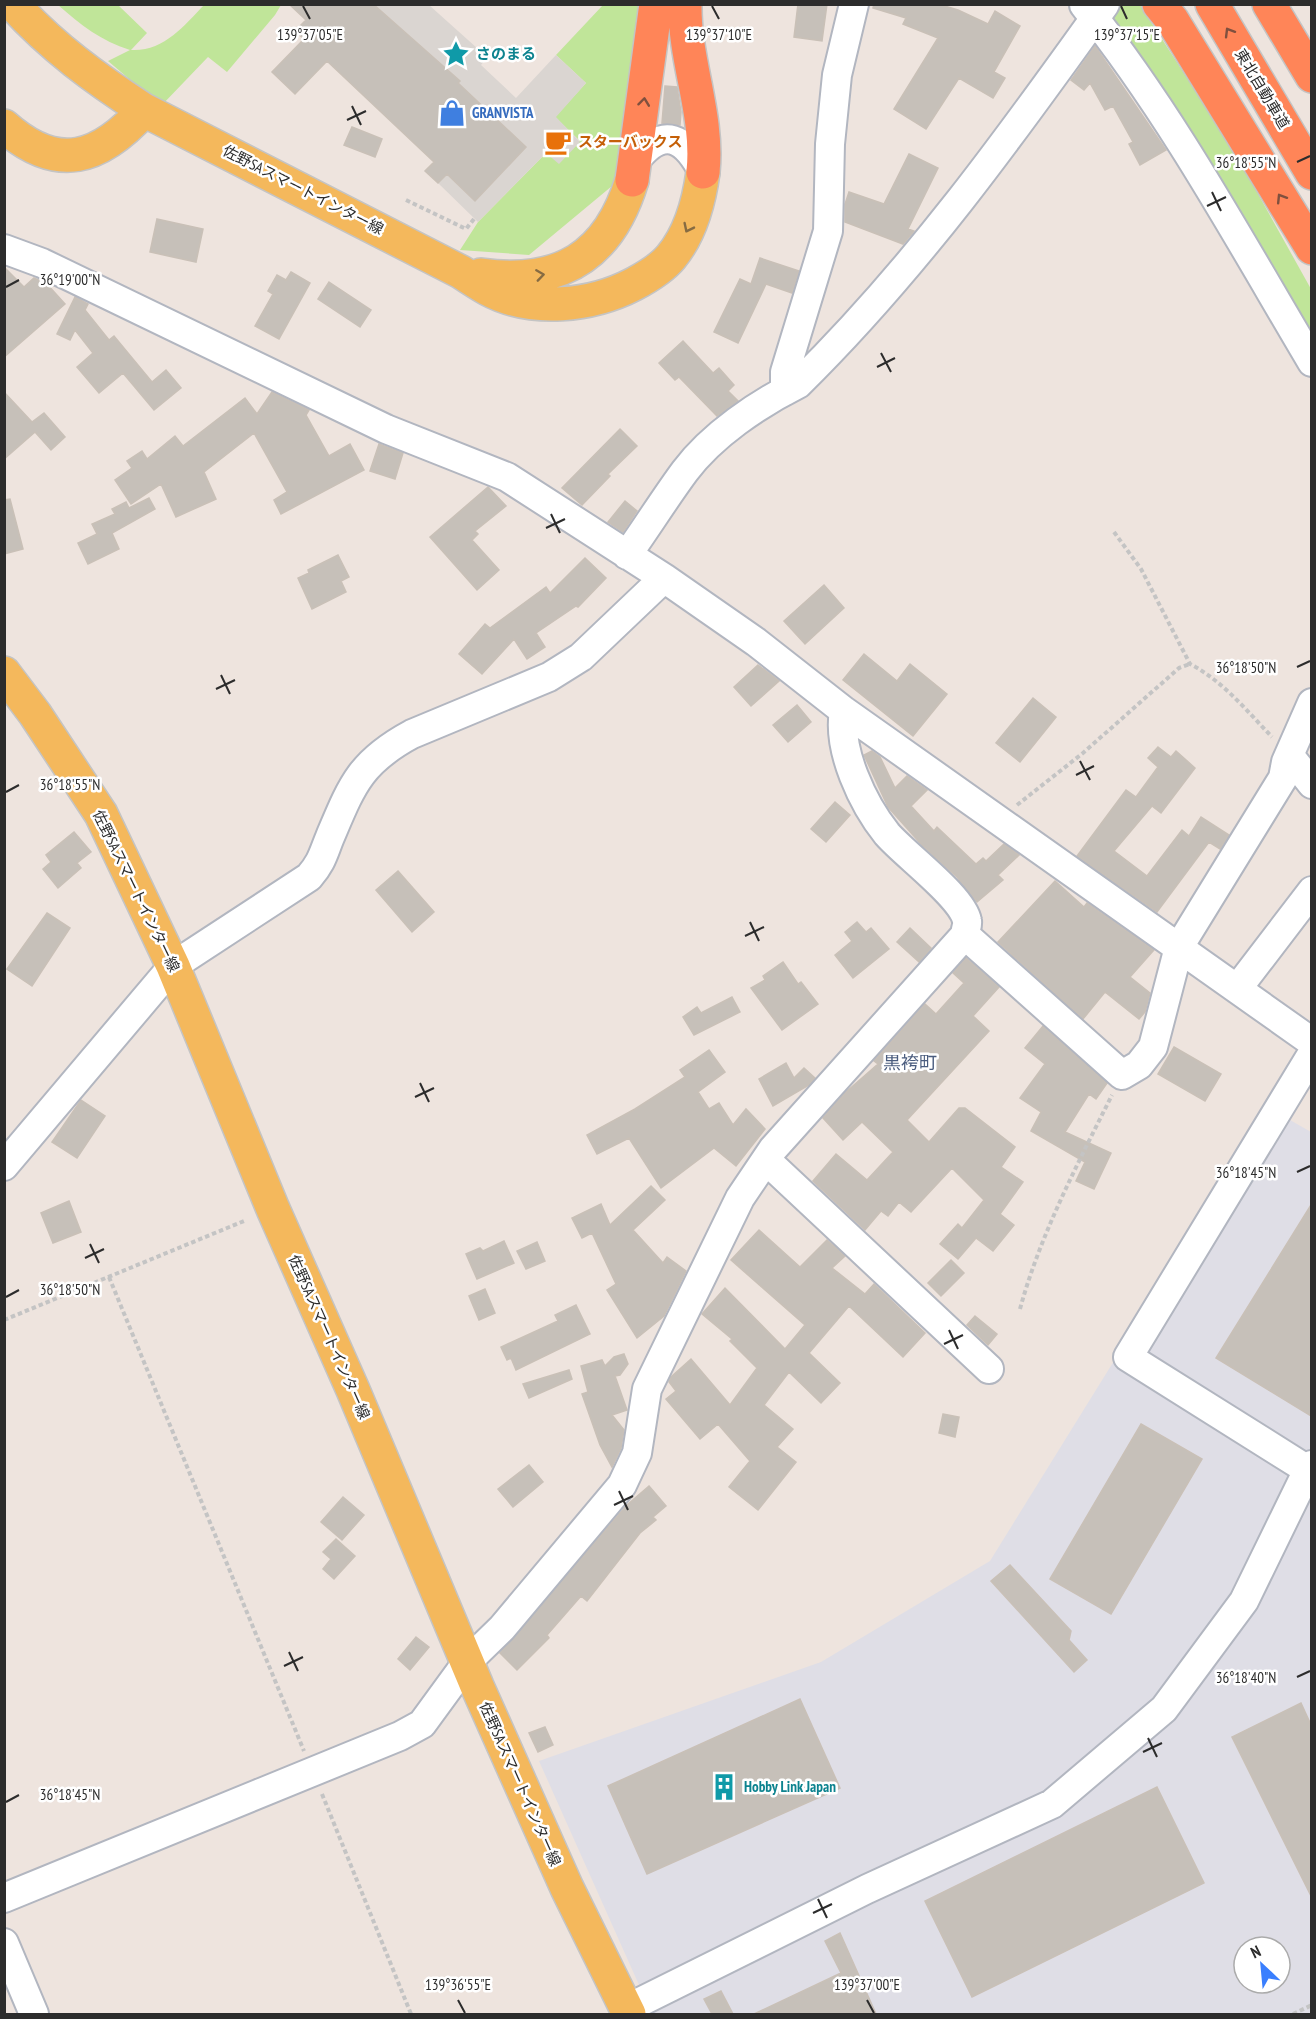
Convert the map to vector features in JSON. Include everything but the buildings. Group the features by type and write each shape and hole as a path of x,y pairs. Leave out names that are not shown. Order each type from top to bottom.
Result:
{"highway":[{"path":"634,170 656,4"},
{"path":"685,4 686,45 701,111 705,153 703,172"},
{"path":"1159,4 1172,20 1311,248"},
{"name":"東北自動車道","path":"1212,4 1311,173"},
{"path":"1269,4 1311,76"}],"main road":[{"name":"佐野SAスマートインター線","path":"13,4 44,38 99,82 144,110 461,272 490,290 525,301 589,302 618,292 649,276 671,258 690,226 700,194 703,172"},
{"path":"4,126 31,146 67,156 104,147 124,133 144,110"},
{"name":"佐野SAスマートインター線","path":"461,272 521,278 555,273 585,256 608,231 623,210 634,170"},
{"name":"佐野SAスマートインター線","path":"4,673 35,714 101,814 173,966 273,1209 468,1661 567,1888 627,2012"}],"street":[{"path":"784,391 785,372 828,231 830,144 837,75 854,4"},
{"path":"627,555 686,469 713,442 784,391 798,384 923,249 985,172 1095,9 1187,150 1311,362"},
{"path":"634,170 648,145 670,140 690,148 703,172"},
{"path":"4,249 42,262 386,429 507,477 664,578 756,642 844,711 1311,1042"},
{"path":"4,1166 45,1121 173,966 309,877 323,861 328,843 354,782 391,745 442,720 549,677 581,657 664,578"},
{"path":"965,935 1122,1076 1139,1065 1153,1047 1179,947 1283,778 1289,755 1311,703"},
{"path":"4,1898 400,1736 422,1724 468,1661 502,1628 622,1485 637,1454 647,1389 740,1198 766,1160 965,935 967,922 961,906 887,834 867,803 850,761 841,725 844,711"},
{"path":"1289,755 1311,784"},
{"path":"1237,989 1311,891"},
{"path":"627,2012 867,1889 1052,1804 1164,1709 1244,1601 1310,1468 1128,1357 1311,1054"},
{"path":"766,1160 989,1369"},
{"path":"4,1943 34,2014"}],"path":[{"path":"406,200 466,229 474,219"},
{"path":"1114,532 1141,569 1190,664 1205,672 1234,696 1289,755"},
{"path":"999,819 1083,753 1179,668 1190,664"},
{"path":"1020,1309 1027,1283 1078,1162 1122,1076"},
{"path":"4,1320 244,1221"},
{"path":"109,1277 411,2014"},
{"path":"1293,2014 1311,2005"}],"shaded area":[{"path":"373,5 429,5 487,57 481,65 516,98 556,55 586,83 556,117 580,142 559,164 546,153 478,222 438,183 447,174 475,201 526,147 458,83 460,81"},
{"path":"1290,1120 1311,1132 1311,2014 652,2014 539,1761 821,1662 990,1561 1117,1356"}],"green space":[{"path":"58,5 118,5 147,33 131,50 143,50 172,36 204,5 281,5 227,72 208,57 161,106 108,61 130,50 92,32"},
{"path":"603,5 642,5 624,150 612,186 529,255 460,250 478,222 546,153 580,141 555,117 586,83 556,55"},
{"path":"1112,5 1140,5 1234,151 1311,289 1311,350 1103,19"}],"place":[{"name":"さのまる","path":"456,54"},
{"name":"GRANVISTA","path":"452,113"},
{"name":"スターバックス","path":"558,142"},
{"name":"Hobby Link Japan","path":"724,1787"}],"district":[{"name":"黒袴町","path":"910,1063"}]}
